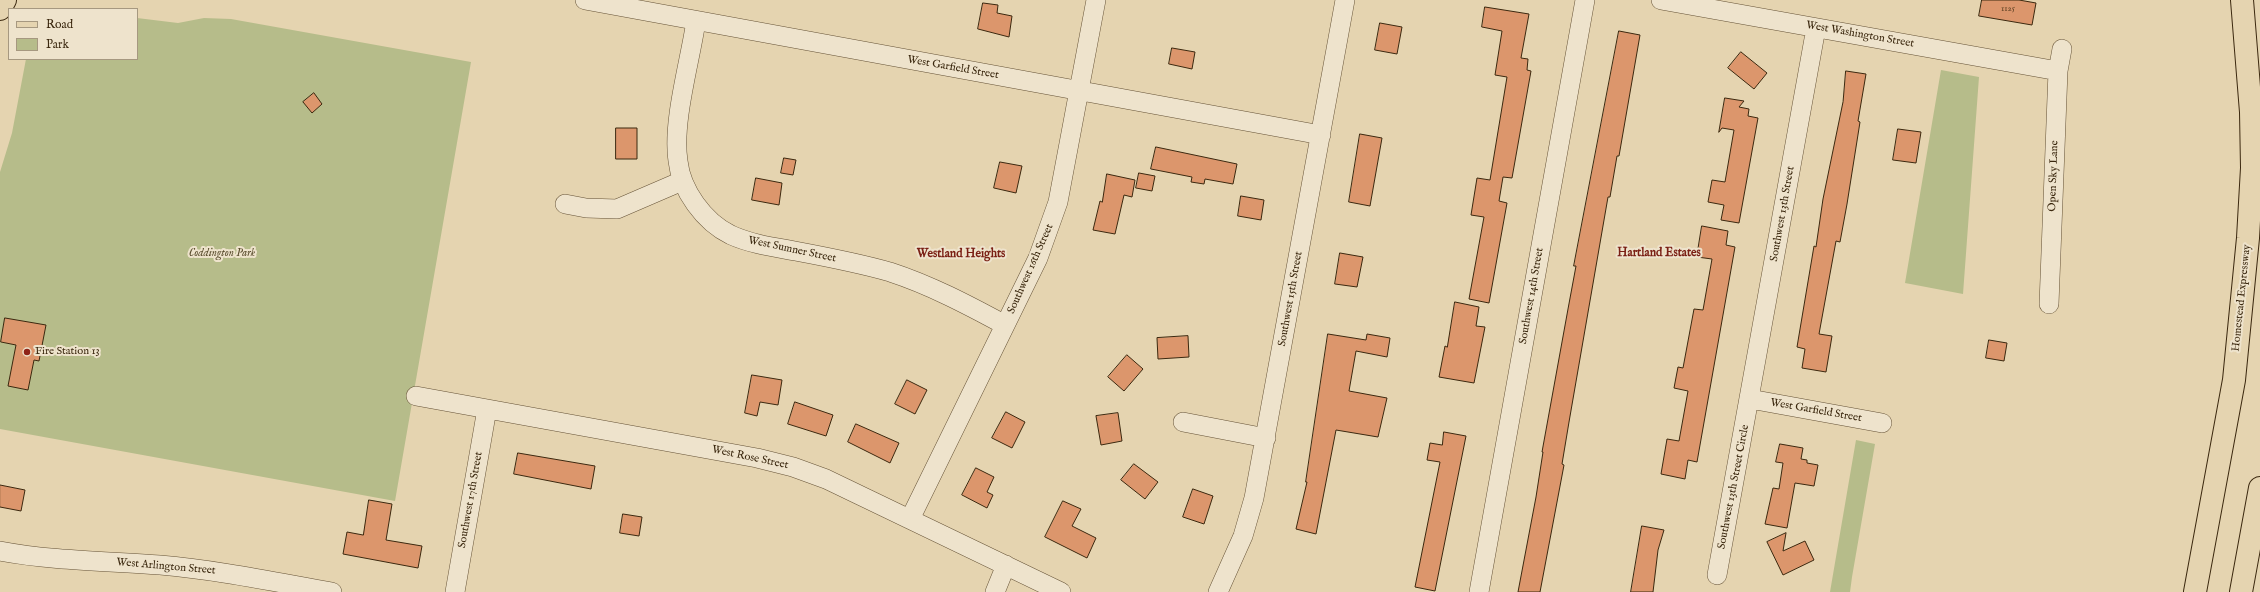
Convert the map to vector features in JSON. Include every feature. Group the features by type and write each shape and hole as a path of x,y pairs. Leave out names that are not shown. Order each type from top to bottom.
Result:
{"main road":[{"path":"0,9 5,0"},
{"name":"Homestead Expressway","path":"2195,592 2234,380 2248,238 2252,168 2251,112 2242,0"},
{"path":"2241,592 2260,488"}],"street":[{"name":"West Garfield Street","path":"584,0 1321,135"},
{"name":"Southwest 16th Street","path":"910,519 1006,325 1049,231 1058,202 1096,0"},
{"name":"Southwest 15th Street","path":"1218,592 1243,536 1254,498 1345,0"},
{"name":"Southwest 14th Street","path":"1479,592 1585,0"},
{"name":"West Washington Street","path":"1661,0 2058,71"},
{"name":"West Sumner Street","path":"696,21 677,141 678,162 682,181 696,204 711,221 730,234 757,244 852,262 890,273 932,288 1006,325"},
{"name":"Southwest 13th Street","path":"1750,399 1816,28"},
{"name":"Open Sky Lane","path":"2049,304 2058,71 2062,49"},
{"path":"565,204 586,208 617,209 682,181"},
{"name":"West Rose Street","path":"416,396 757,458 786,465 826,479 1061,592"},
{"name":"West Garfield Street","path":"1750,399 1882,423"},
{"name":"Southwest 13th Street Circle","path":"1717,575 1750,399"},
{"name":"Southwest 17th Street","path":"455,592 487,409"},
{"path":"1183,422 1266,438"},
{"name":"West Arlington Street","path":"0,551 66,560 160,565 221,572 332,592"},
{"path":"995,592 1006,565"}],"green space":[{"name":"Coddington Park","path":"138,18 178,23 204,18 231,19 471,62 395,501 0,429 0,172 12,133 26,60 138,60"},
{"path":"1941,70 1979,77 1963,294 1905,283"},
{"path":"1856,440 1875,444 1850,592 1830,592"}],"building":[{"path":"1982,0 2019,0 2036,3 2032,25 1979,16"},
{"path":"983,3 998,5 997,13 1012,16 1009,37 978,29"},
{"path":"1485,7 1529,14 1521,58 1528,59 1527,70 1531,71 1512,178 1503,177 1499,201 1507,203 1489,303 1469,299 1484,217 1471,215 1477,178 1490,180 1507,77 1495,75 1502,31 1482,27"},
{"path":"1380,23 1402,27 1397,54 1375,50"},
{"path":"1619,31 1640,35 1619,156 1617,156 1610,197 1608,197 1562,464 1564,465 1540,592 1518,592 1576,266 1574,266"},
{"path":"1172,48 1195,52 1192,69 1169,64"},
{"path":"1741,52 1767,73 1754,89 1728,68"},
{"path":"1846,71 1866,74 1847,204 1840,242 1836,241 1819,334 1832,336 1826,372 1802,368 1805,349 1797,347 1814,246 1816,247 1823,199 1843,102"},
{"path":"314,93 322,104 312,113 303,102"},
{"path":"1725,98 1744,101 1739,107 1749,109 1748,116 1758,118 1739,223 1721,220 1724,205 1708,202 1712,180 1725,182 1734,130 1722,128 1719,132"},
{"path":"616,128 637,128 637,159 616,159"},
{"path":"1898,129 1921,132 1916,163 1893,160"},
{"path":"1360,134 1382,138 1370,206 1349,202"},
{"path":"1156,147 1237,164 1233,184 1205,179 1204,184 1191,182 1192,177 1151,169"},
{"path":"784,158 796,160 793,175 781,173"},
{"path":"1000,162 1022,166 1016,193 994,188"},
{"path":"1139,173 1155,176 1152,191 1136,188"},
{"path":"1107,174 1135,180 1132,197 1124,195 1115,234 1093,230 1100,201 1102,202"},
{"path":"756,178 782,183 779,205 752,200"},
{"path":"1241,196 1264,200 1261,220 1238,216"},
{"path":"1702,226 1728,231 1726,245 1735,247 1697,462 1688,460 1685,479 1661,474 1667,439 1679,441 1688,391 1674,388 1678,367 1683,368 1694,309 1703,310 1712,259 1697,257"},
{"path":"1340,253 1363,257 1357,287 1335,284"},
{"path":"1455,302 1479,307 1476,326 1485,327 1474,383 1439,377 1445,346 1447,347"},
{"name":"Fire Station 13","path":"5,318 46,325 39,361 34,360 28,390 8,386 16,345 1,342"},
{"path":"1328,334 1366,340 1367,334 1390,338 1387,357 1356,351 1349,391 1387,398 1378,437 1336,430 1316,534 1296,529 1307,482"},
{"path":"1188,336 1189,357 1158,359 1157,338"},
{"path":"1989,340 2007,343 2004,361 1986,358"},
{"path":"1127,355 1143,369 1124,391 1108,377"},
{"path":"752,375 782,380 778,405 760,402 757,416 745,413"},
{"path":"907,380 927,390 915,414 895,404"},
{"path":"795,402 833,415 826,436 788,424"},
{"path":"1006,412 1025,422 1012,448 992,438"},
{"path":"1118,413 1122,441 1101,445 1096,416"},
{"path":"856,424 899,443 890,463 848,442"},
{"path":"1444,432 1466,436 1435,591 1415,587 1440,462 1427,460 1430,443 1442,445"},
{"path":"1780,444 1803,448 1801,459 1807,460 1807,463 1818,465 1814,486 1795,483 1787,528 1765,524 1773,488 1779,489 1783,463 1776,462"},
{"path":"518,453 595,466 591,489 514,474"},
{"path":"1134,464 1158,482 1145,499 1121,480"},
{"path":"976,468 994,477 987,492 993,495 987,508 962,495"},
{"path":"0,485 25,490 21,511 0,507"},
{"path":"1193,489 1213,496 1204,524 1183,517"},
{"path":"369,500 392,504 386,540 422,546 418,568 343,554 347,532 363,535"},
{"path":"1063,501 1081,509 1072,526 1096,538 1087,558 1045,537"},
{"path":"623,514 642,517 639,536 620,533"},
{"path":"1642,526 1664,530 1658,550 1653,592 1631,592"},
{"path":"1786,533 1783,551 1805,541 1814,560 1783,575 1767,542"}],"place":[{"name":"Fire Station 13","path":"27,352"}],"district":[{"name":"Hartland Estates","path":"1659,254"},
{"name":"Westland Heights","path":"961,255"}]}
